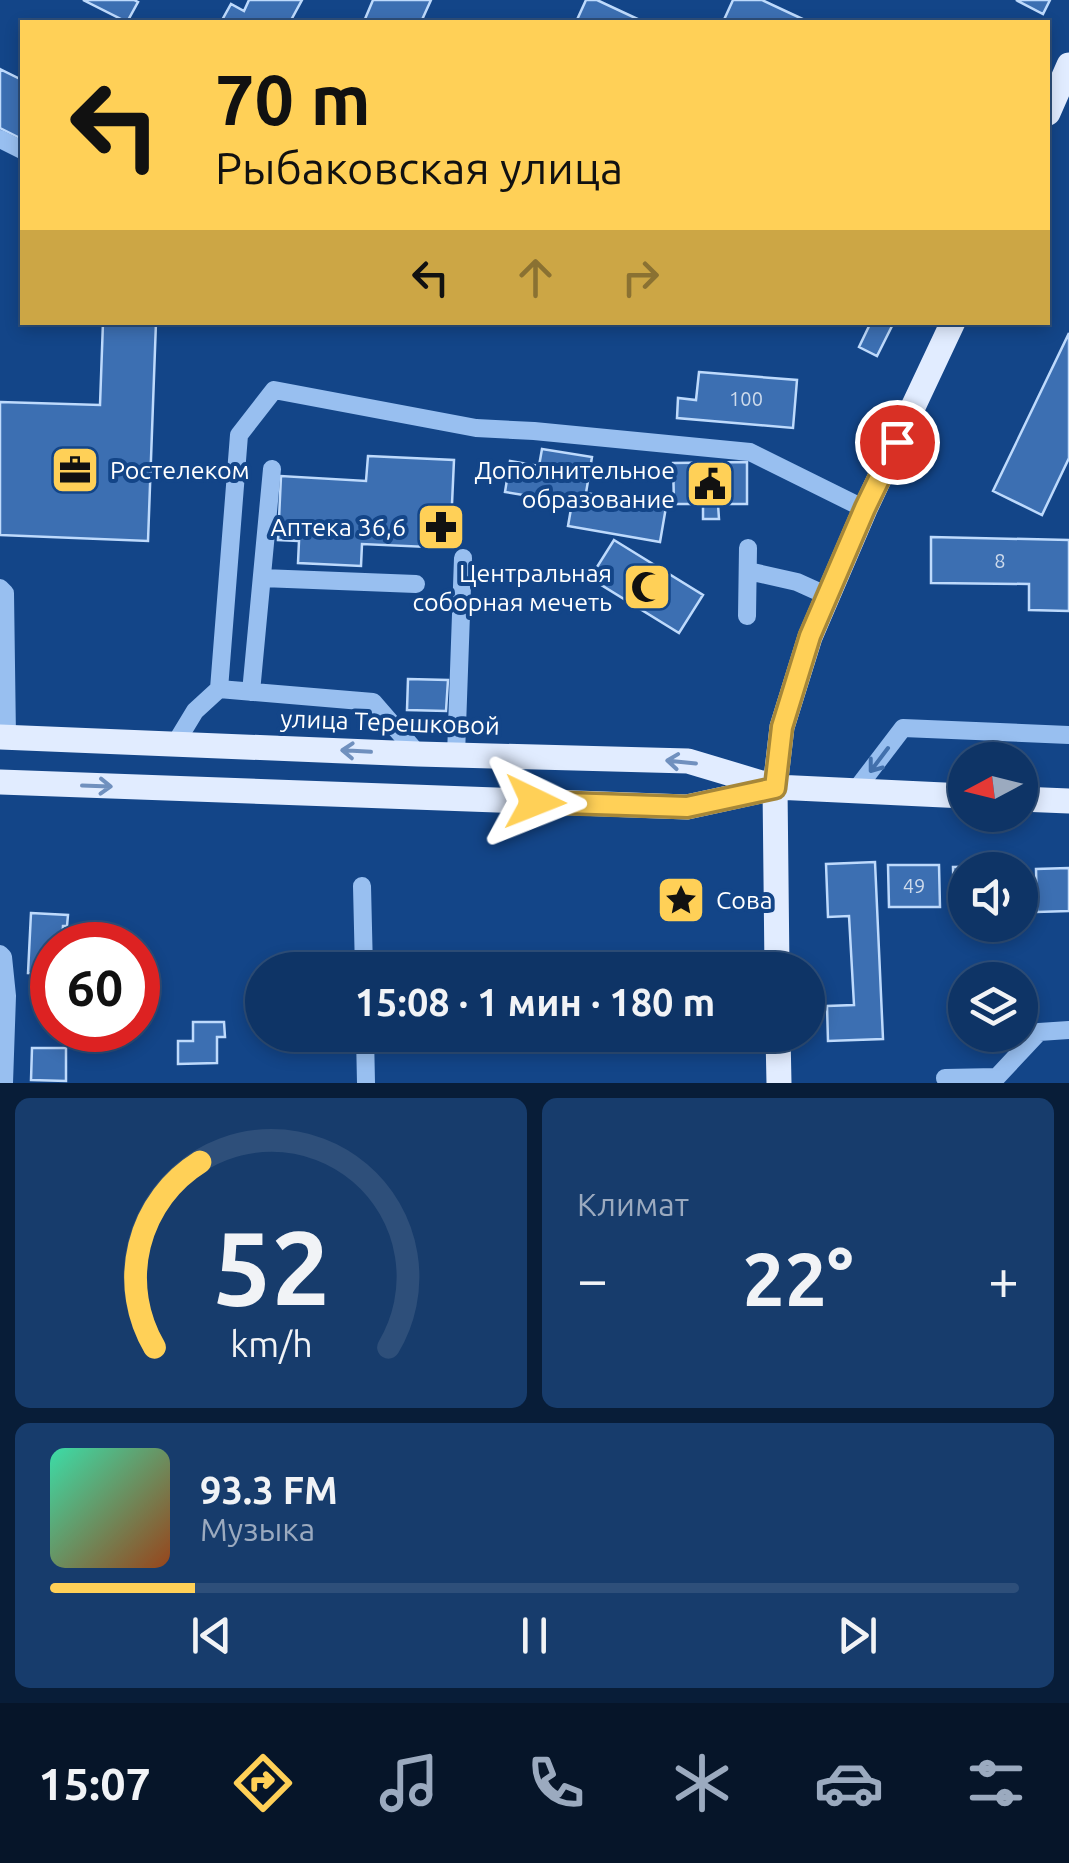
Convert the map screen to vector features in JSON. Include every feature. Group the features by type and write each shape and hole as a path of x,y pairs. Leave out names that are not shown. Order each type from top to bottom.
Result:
{"main road":[{"path":"1050,108 1069,65"},
{"path":"777,952 775,788 782,727 810,636 951,325"},
{"name":"улица Терешковой","path":"4,737 688,761 775,788"},
{"name":"улица Терешковой","path":"0,782 687,807 775,788 948,795"},
{"path":"1038,800 1069,801"},
{"path":"779,1052 780,1083"}],"street":[{"path":"175,744 195,711 219,690 239,435 274,390 476,428 750,452 865,508"},
{"path":"251,692 272,469"},
{"path":"748,548 748,616"},
{"path":"456,755 462,558"},
{"path":"748,572 798,582 828,596"},
{"path":"262,578 416,584"},
{"path":"0,588 4,593 4,737"},
{"path":"219,690 373,702 418,754"},
{"path":"855,791 903,728 1069,735"},
{"path":"362,886 364,952"},
{"path":"0,954 7,996 4,1083"},
{"path":"945,1078 997,1077 1039,1032 1069,1030"},
{"path":"365,1052 366,1083"}],"building":[{"path":"83,0 138,2 128,20"},
{"path":"249,0 302,0 291,20 222,20 231,4 244,11"},
{"path":"373,0 431,0 422,20 365,19"},
{"path":"586,0 597,0 640,20 577,20"},
{"path":"733,0 762,0 805,20 724,20"},
{"path":"1016,0 1050,0 1043,14"},
{"path":"0,69 20,79 20,138 0,128"},
{"name":"Ростелеком","path":"103,325 156,325 148,541 0,535 0,402 100,405"},
{"path":"870,325 892,325 877,356 859,347"},
{"path":"1069,333 1069,458 1042,515 993,491"},
{"path":"699,372 797,380 793,428 677,418 678,398 696,400"},
{"path":"542,449 592,457 584,505 505,492 510,461 539,466"},
{"path":"368,456 454,460 450,548 362,544 361,566 298,563 299,541 278,540 281,476 366,481"},
{"name":"Дополнительное образование","path":"747,462 747,504 718,504 719,519 703,519 703,504 674,504 673,463"},
{"path":"586,493 666,507 660,542 568,526 572,503 584,505"},
{"path":"931,537 1069,540 1069,611 1029,610 1029,584 931,583"},
{"name":"Центральная соборная мечеть","path":"614,540 703,595 679,633 590,578"},
{"path":"408,679 448,680 446,711 407,710"},
{"path":"875,862 883,1039 828,1041 827,1006 854,1005 849,916 828,917 826,864"},
{"path":"888,865 939,865 940,907 889,907"},
{"path":"1069,868 1069,911 1038,912 1038,869"},
{"path":"31,913 68,915 67,922 31,922"},
{"path":"193,1022 224,1022 225,1037 217,1037 217,1063 178,1064 178,1041 193,1041"},
{"path":"32,1052 66,1052 66,1081 31,1080"}],"place":[{"name":"Ростелеком","path":"75,470"},
{"name":"Дополнительное образование","path":"710,484"},
{"name":"Аптека 36,6","path":"441,527"},
{"name":"Центральная соборная мечеть","path":"647,587"},
{"name":"Сова","path":"681,900"}],"route":[{"path":"535,802 687,807 775,788 782,727 810,636 897,442"}]}
